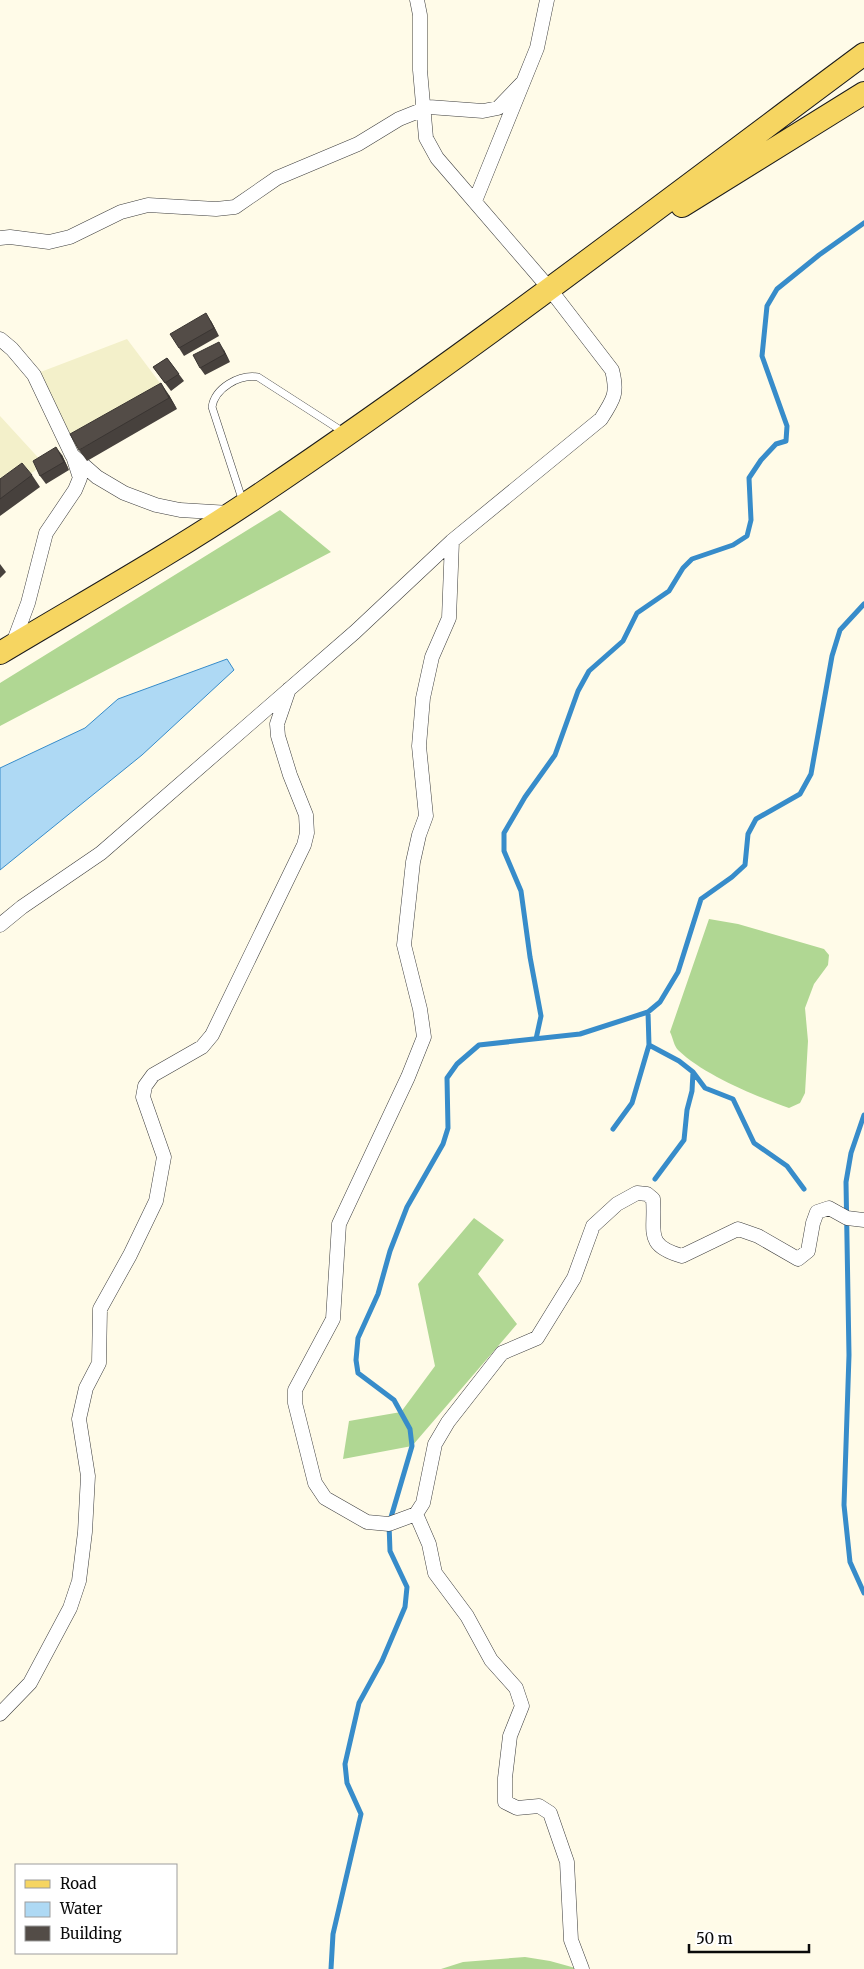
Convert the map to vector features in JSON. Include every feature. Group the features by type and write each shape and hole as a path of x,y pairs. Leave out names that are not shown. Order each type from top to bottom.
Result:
{"main road":[{"path":"6,649 165,555 237,509 347,434 549,288 864,54"},
{"path":"549,288 864,93"}],"street":[{"path":"0,925 22,907 101,853 355,632 452,541 601,419 612,402 616,385 612,370 549,288 437,158 426,138 420,70 420,16 417,0"},
{"path":"475,201 537,48 547,0"},
{"path":"0,238 10,237 49,242 70,237 122,212 148,204 216,209 235,207 277,178 358,144 399,119 429,107 483,111 498,108 523,82"},
{"path":"0,339 12,349 34,375 72,455 80,478 75,490 46,533 28,604 6,649"},
{"path":"72,455 97,477 124,493 148,502 180,510 237,509"},
{"path":"452,541 449,618 432,657 423,698 419,746 426,816 418,835 413,862 404,945 420,1009 424,1037 408,1077 340,1224 333,1319 295,1390 294,1402 316,1482 325,1498 367,1522 389,1524 416,1514 423,1503 436,1444 448,1422 502,1353 537,1338 574,1278 593,1226 617,1204 637,1193 647,1194 653,1199 652,1233 658,1245 670,1253 682,1256 738,1229 758,1236 798,1260 808,1251 812,1223 817,1212 829,1208 846,1218 864,1220"},
{"path":"0,1714 30,1683 70,1608 79,1581 85,1532 88,1476 79,1419 86,1388 99,1363 100,1310 130,1255 156,1200 164,1157 143,1097 145,1086 153,1075 202,1048 212,1035 304,845 307,832 306,815 290,776 278,736 277,724 290,689"},
{"path":"416,1514 428,1544 435,1573 467,1616 491,1660 516,1688 522,1706 510,1736 505,1778 505,1802 517,1808 540,1806 550,1813 567,1862 571,1940 582,1969"}],"lane":[{"path":"237,509 212,407 218,392 249,375 258,376 347,434"}],"shaded area":[{"path":"127,339 169,395 75,448 38,373"},
{"path":"0,416 44,464 0,496"}],"green space":[{"path":"280,510 331,552 0,726 0,683"},
{"path":"709,919 738,924 824,949 829,955 828,965 814,984 805,1008 808,1041 805,1093 800,1103 789,1108 746,1091 702,1068 675,1046 670,1032"},
{"path":"474,1218 504,1240 478,1274 517,1324 412,1446 343,1459 349,1421 401,1412 435,1366 418,1284"},
{"path":"525,1957 550,1961 579,1969 441,1969 463,1962"}],"water":[{"path":"227,659 234,670 142,755 0,870 0,768 85,728 118,699"}],"building":[{"path":"206,313 214,328 179,348 170,334"},
{"path":"219,342 225,354 200,368 193,355"},
{"path":"167,358 179,374 165,383 153,367"},
{"path":"161,383 169,398 79,450 70,434"},
{"path":"56,447 64,462 40,476 33,461"},
{"path":"22,463 32,475 0,499 0,479"}],"waterway":[{"path":"536,1039 541,1016 530,957 521,891 504,851 504,833 525,797 555,755 578,691 589,671 623,641 637,613 669,591 683,568 692,559 733,545 747,536 751,520 749,478 761,460 776,444 786,441 787,426 762,356 767,306 777,289 819,255 864,223"},
{"path":"331,1969 333,1934 361,1814 347,1783 345,1764 359,1703 382,1661 405,1607 407,1587 390,1551 389,1524 412,1446 410,1429 394,1400 358,1373 356,1360 358,1338 378,1294 390,1251 407,1207 443,1144 448,1128 447,1078 457,1064 479,1045 580,1034 648,1012 660,1002 678,972 701,899 732,877 745,865 748,834 756,819 800,794 811,774 832,656 840,630 864,604"},
{"path":"648,1012 649,1045 679,1061 693,1072 705,1088 733,1099 754,1143 787,1166 804,1189"},
{"path":"613,1129 632,1103 649,1045"},
{"path":"655,1179 684,1140 687,1110 692,1091 693,1072"},
{"path":"864,1115 851,1153 846,1182 849,1355 844,1505 850,1562 864,1593"}]}
